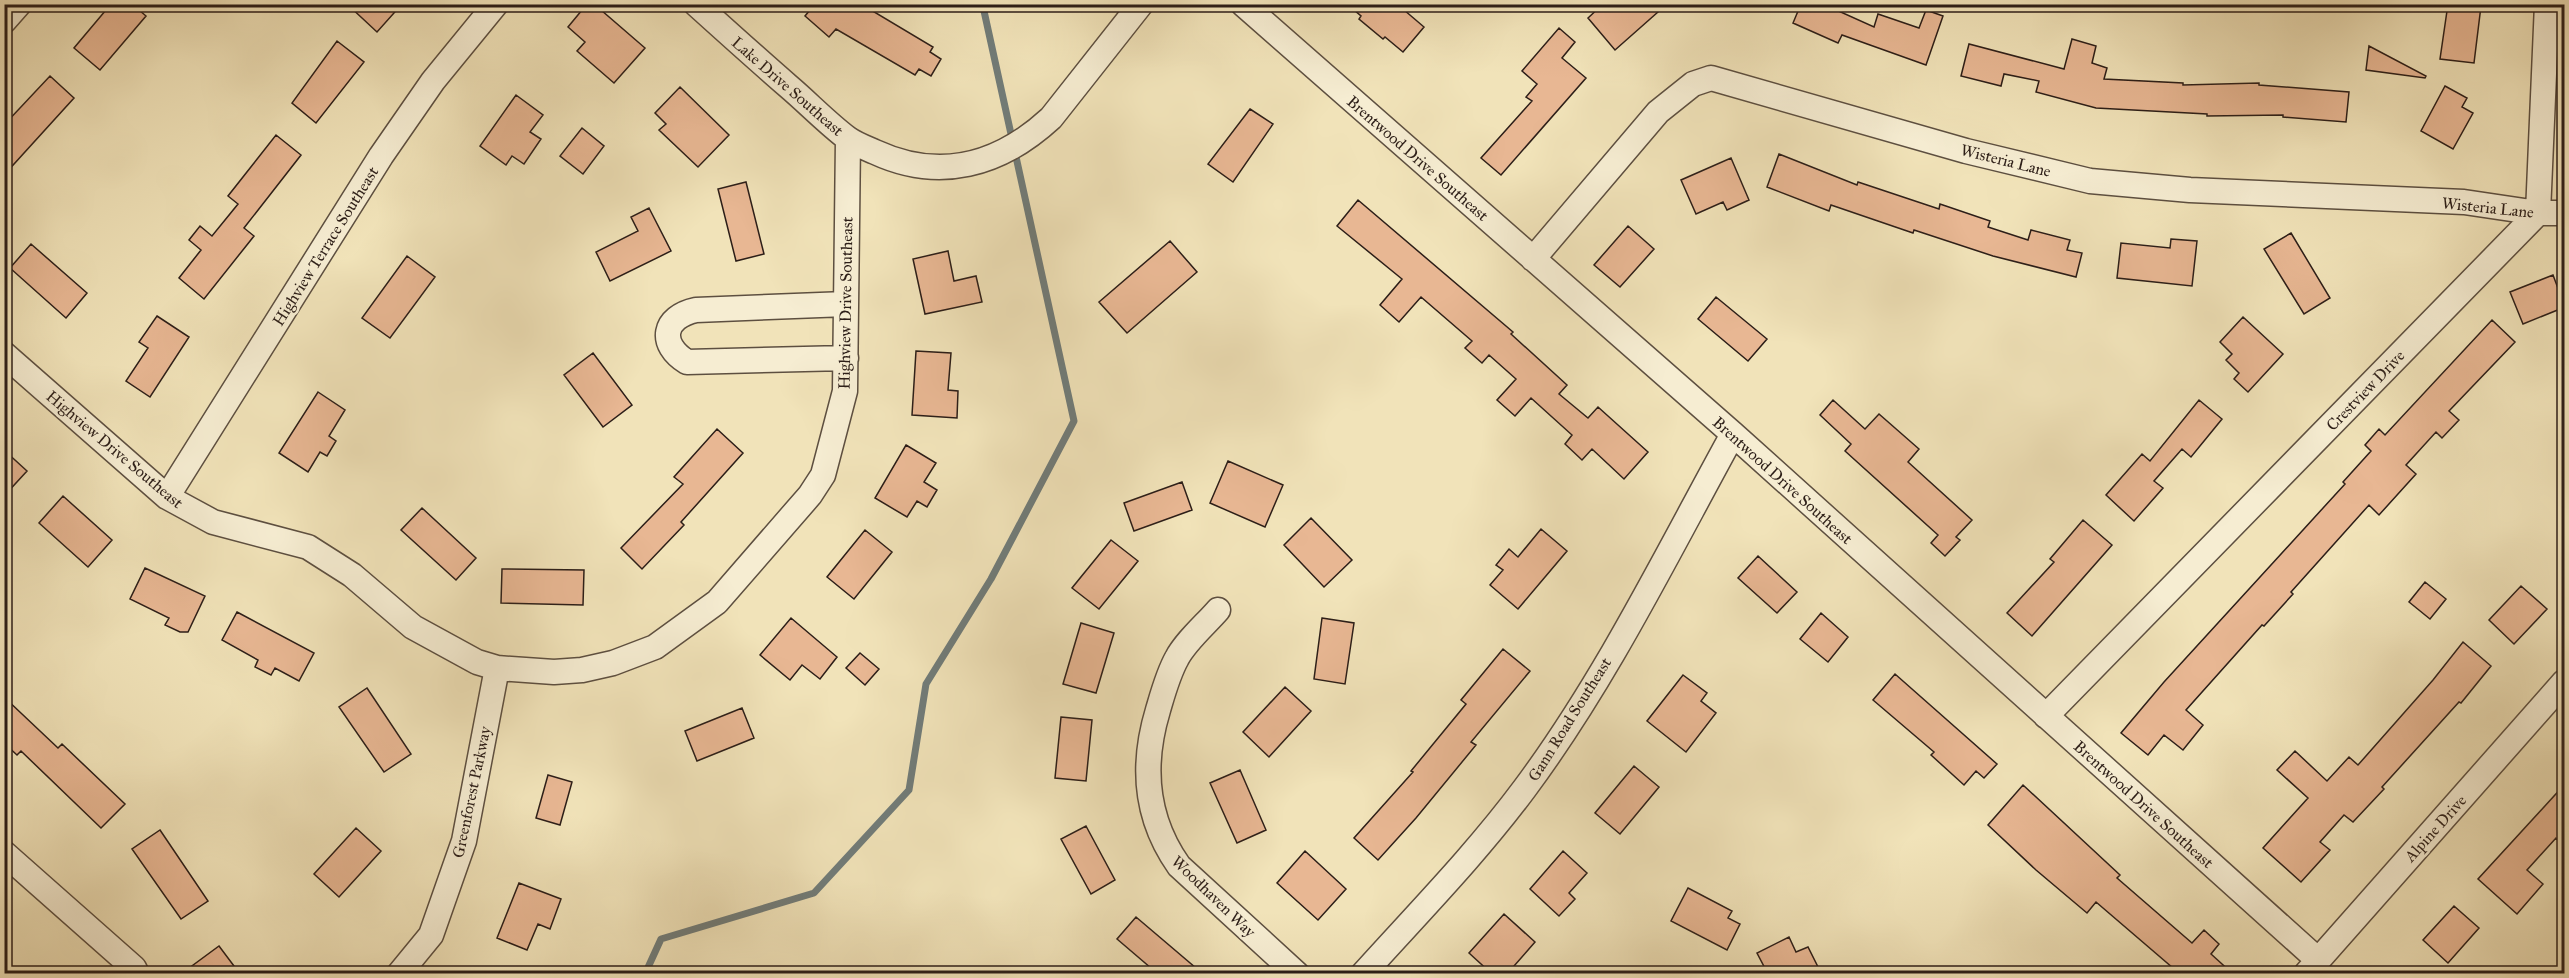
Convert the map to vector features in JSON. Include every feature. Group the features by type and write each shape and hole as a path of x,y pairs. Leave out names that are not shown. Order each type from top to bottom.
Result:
{"street":[{"path":"4,21 19,4"},
{"name":"Highview Terrace Southeast","path":"167,497 381,156 433,81 496,4"},
{"name":"Lake Drive Southeast","path":"696,4 848,139 899,163 923,168 948,168 1006,150 1034,134 1051,118 1141,4"},
{"name":"Brentwood Drive Southeast","path":"1243,4 1732,434 2046,716 2312,967"},
{"path":"2538,213 2547,4"},
{"name":"Wisteria Lane","path":"1533,259 1658,112 1693,84 1711,78 1966,151 2090,181 2190,190 2464,202 2538,213 2565,213"},
{"name":"Highview Drive Southeast","path":"4,354 167,497 213,522 308,547 352,575 413,627 466,657 497,668 554,672 582,670 613,663 656,647 717,602 810,495 823,476 845,391 848,139"},
{"name":"Crestview Drive","path":"2046,716 2538,213"},
{"path":"846,304 696,309 681,313 672,324 668,339 674,354 687,362 846,358"},
{"name":"Gann Road Southeast","path":"1363,974 1484,840 1526,787 1625,630 1732,434"},
{"name":"Woodhaven Way","path":"1218,610 1177,657 1165,686 1148,748 1149,796 1155,823 1167,849 1179,866 1297,974"},
{"name":"Greenforest Parkway","path":"399,974 431,935 464,841 497,668"},
{"name":"Alpine Drive","path":"2312,967 2565,682"},
{"path":"4,853 134,968 136,974"}],"building":[{"path":"111,4 132,4 146,16 100,70 74,48"},
{"path":"347,4 402,4 377,32"},
{"path":"587,4 594,4 645,48 614,83 577,51 585,42 568,27"},
{"path":"815,4 861,4 933,47 930,52 941,59 931,76 919,69 915,75 836,29 829,37 805,16"},
{"path":"1347,4 1397,4 1424,27 1403,52 1359,19 1361,16"},
{"path":"1603,4 1667,4 1615,50 1588,18"},
{"path":"1801,4 1823,4 1874,27 1878,14 1919,28 1926,10 1943,16 1926,65 1842,35 1838,43 1793,23"},
{"path":"2448,4 2481,6 2474,63 2440,59"},
{"path":"1559,28 1575,42 1562,58 1586,78 1501,175 1481,158 1532,101 1526,97 1537,84 1522,71"},
{"path":"2072,39 2096,46 2092,63 2107,68 2104,79 2183,83 2183,85 2259,83 2259,85 2349,92 2346,122 2283,117 2283,115 2207,116 2207,114 2096,108 2036,92 2039,81 2004,74 2001,86 1961,76 1969,44 2064,69"},
{"path":"337,41 364,62 316,123 292,103"},
{"path":"2369,46 2426,76 2425,78 2366,70"},
{"path":"50,76 74,98 4,175 4,125"},
{"path":"2445,86 2467,98 2462,107 2473,113 2453,149 2421,131"},
{"path":"680,87 729,135 698,167 659,130 666,124 655,113"},
{"path":"516,95 543,115 530,132 541,139 524,164 512,156 506,165 480,146"},
{"path":"1250,109 1273,124 1233,182 1208,164"},
{"path":"582,128 604,146 583,174 560,156"},
{"path":"276,135 301,155 244,228 254,236 204,299 179,278 201,250 189,240 200,226 212,236 238,204 228,196"},
{"path":"1779,154 1857,185 1858,182 1939,209 1940,204 1990,221 1988,227 2028,240 2031,230 2070,240 2067,250 2082,253 2076,277 1993,256 1914,230 1913,233 1831,205 1829,211 1767,187"},
{"path":"1731,158 1749,200 1727,210 1723,202 1696,214 1681,180"},
{"path":"746,182 764,254 736,261 718,189"},
{"path":"1358,200 1513,332 1511,334 1567,385 1559,394 1588,418 1598,407 1648,452 1624,479 1592,449 1582,460 1565,444 1572,435 1531,398 1515,416 1497,400 1516,379 1489,355 1482,363 1465,348 1472,341 1421,297 1399,322 1380,305 1402,279 1337,226"},
{"path":"649,208 671,251 610,281 596,252 638,231 631,217"},
{"path":"1628,226 1654,249 1620,287 1594,265"},
{"path":"2291,233 2330,298 2304,314 2264,249"},
{"path":"2171,239 2197,241 2192,286 2117,278 2121,243 2170,248"},
{"path":"1170,241 1197,272 1127,333 1099,302"},
{"path":"31,244 87,293 66,318 10,268"},
{"path":"948,251 954,281 976,276 982,302 925,314 913,259"},
{"path":"407,256 435,277 390,338 362,318"},
{"path":"2553,275 2565,307 2523,324 2510,292"},
{"path":"1716,297 1767,339 1748,361 1698,319"},
{"path":"157,316 189,337 150,397 126,381 148,348 139,342"},
{"path":"2243,317 2283,354 2248,392 2234,379 2239,373 2226,360 2232,354 2220,342"},
{"path":"2492,320 2515,342 2449,411 2459,420 2442,438 2436,432 2406,465 2416,474 2379,515 2369,505 2291,592 2293,594 2186,710 2203,725 2183,750 2164,735 2148,755 2121,733 2164,682 2345,484 2343,482 2371,451 2365,445 2379,429 2385,435"},
{"path":"916,351 951,353 948,390 958,391 957,418 912,415"},
{"path":"593,353 632,405 603,427 564,375"},
{"path":"318,392 345,410 329,436 336,441 327,456 320,452 308,472 279,453"},
{"path":"1833,400 1865,429 1879,414 1919,449 1908,462 1972,520 1956,537 1960,540 1945,556 1931,543 1938,535 1845,451 1851,444 1820,415"},
{"path":"2199,400 2222,419 2191,457 2182,449 2154,481 2163,488 2134,521 2106,495 2142,454 2150,461"},
{"path":"717,429 743,453 681,522 684,525 642,569 621,548 683,484 674,477"},
{"path":"906,445 936,463 924,482 937,490 927,507 917,501 907,517 875,498"},
{"path":"4,450 27,471 4,496"},
{"path":"1228,461 1283,485 1265,527 1210,503"},
{"path":"1182,482 1192,510 1134,531 1124,503"},
{"path":"63,496 112,540 88,567 39,523"},
{"path":"422,508 476,558 456,580 401,530"},
{"path":"1311,518 1352,560 1324,587 1284,545"},
{"path":"2083,520 2112,545 2032,636 2007,613 2054,562 2050,559"},
{"path":"1541,529 1567,551 1518,609 1490,585 1503,570 1496,565 1509,549 1518,557"},
{"path":"865,530 892,552 854,599 827,577"},
{"path":"1111,540 1138,561 1099,609 1072,588"},
{"path":"1758,556 1797,592 1777,613 1738,578"},
{"path":"145,568 205,596 188,632 180,632 165,625 169,618 130,599"},
{"path":"502,569 584,570 583,605 501,603"},
{"path":"2425,582 2446,599 2430,619 2409,602"},
{"path":"2521,586 2547,609 2514,644 2489,620"},
{"path":"237,612 314,653 299,681 275,668 271,675 255,667 258,660 222,640"},
{"path":"1821,613 1848,637 1828,662 1800,639"},
{"path":"791,618 837,657 820,679 802,665 790,680 760,655"},
{"path":"1322,618 1354,623 1345,684 1314,679"},
{"path":"1081,623 1114,633 1096,693 1063,684"},
{"path":"2463,642 2491,666 2461,703 2459,702 2353,822 2344,815 2320,842 2330,850 2301,882 2263,848 2308,798 2277,770 2295,751 2327,781 2349,757 2358,765 2433,680"},
{"path":"1503,649 1530,671 1471,742 1476,745 1378,860 1354,838 1413,772 1411,771 1466,704 1461,700"},
{"path":"860,653 879,669 865,685 846,668"},
{"path":"1895,674 1997,764 1984,778 1976,771 1964,785 1931,755 1934,752 1873,700"},
{"path":"1683,675 1707,693 1701,701 1716,713 1686,752 1647,721"},
{"path":"1285,687 1311,711 1269,757 1243,732"},
{"path":"367,688 411,754 384,772 339,707"},
{"path":"4,697 58,748 62,744 125,804 101,828 21,751 17,755 4,743"},
{"path":"742,708 754,738 697,761 685,731"},
{"path":"1061,717 1092,720 1086,781 1055,778"},
{"path":"1634,766 1659,787 1620,834 1595,813"},
{"path":"1240,770 1266,830 1237,843 1210,783"},
{"path":"548,775 572,782 560,825 536,818"},
{"path":"2565,784 2565,846 2556,838 2527,870 2543,884 2517,914 2478,879"},
{"path":"2023,785 2120,875 2117,878 2192,943 2204,930 2219,944 2211,954 2233,974 2180,974 2096,902 2087,913 2036,870 1988,825"},
{"path":"1086,826 1115,880 1091,894 1061,839"},
{"path":"356,828 381,851 339,897 314,874"},
{"path":"160,830 208,901 181,919 132,849"},
{"path":"1305,851 1346,889 1318,920 1277,883"},
{"path":"1563,851 1587,873 1569,893 1575,899 1559,916 1530,889"},
{"path":"519,883 561,899 550,929 538,924 527,950 497,938"},
{"path":"1688,888 1732,911 1728,918 1740,924 1727,950 1671,921"},
{"path":"2454,906 2479,928 2448,963 2423,940"},
{"path":"1504,914 1535,942 1507,974 1492,974 1469,953"},
{"path":"1136,917 1203,974 1158,974 1117,939"},
{"path":"1789,937 1796,952 1808,947 1818,967 1804,974 1768,974 1757,953"},
{"path":"219,946 240,974 181,974"}],"waterway":[{"path":"645,974 661,939 814,893 909,790 926,684 991,579 1074,421 984,11 980,4"}]}
